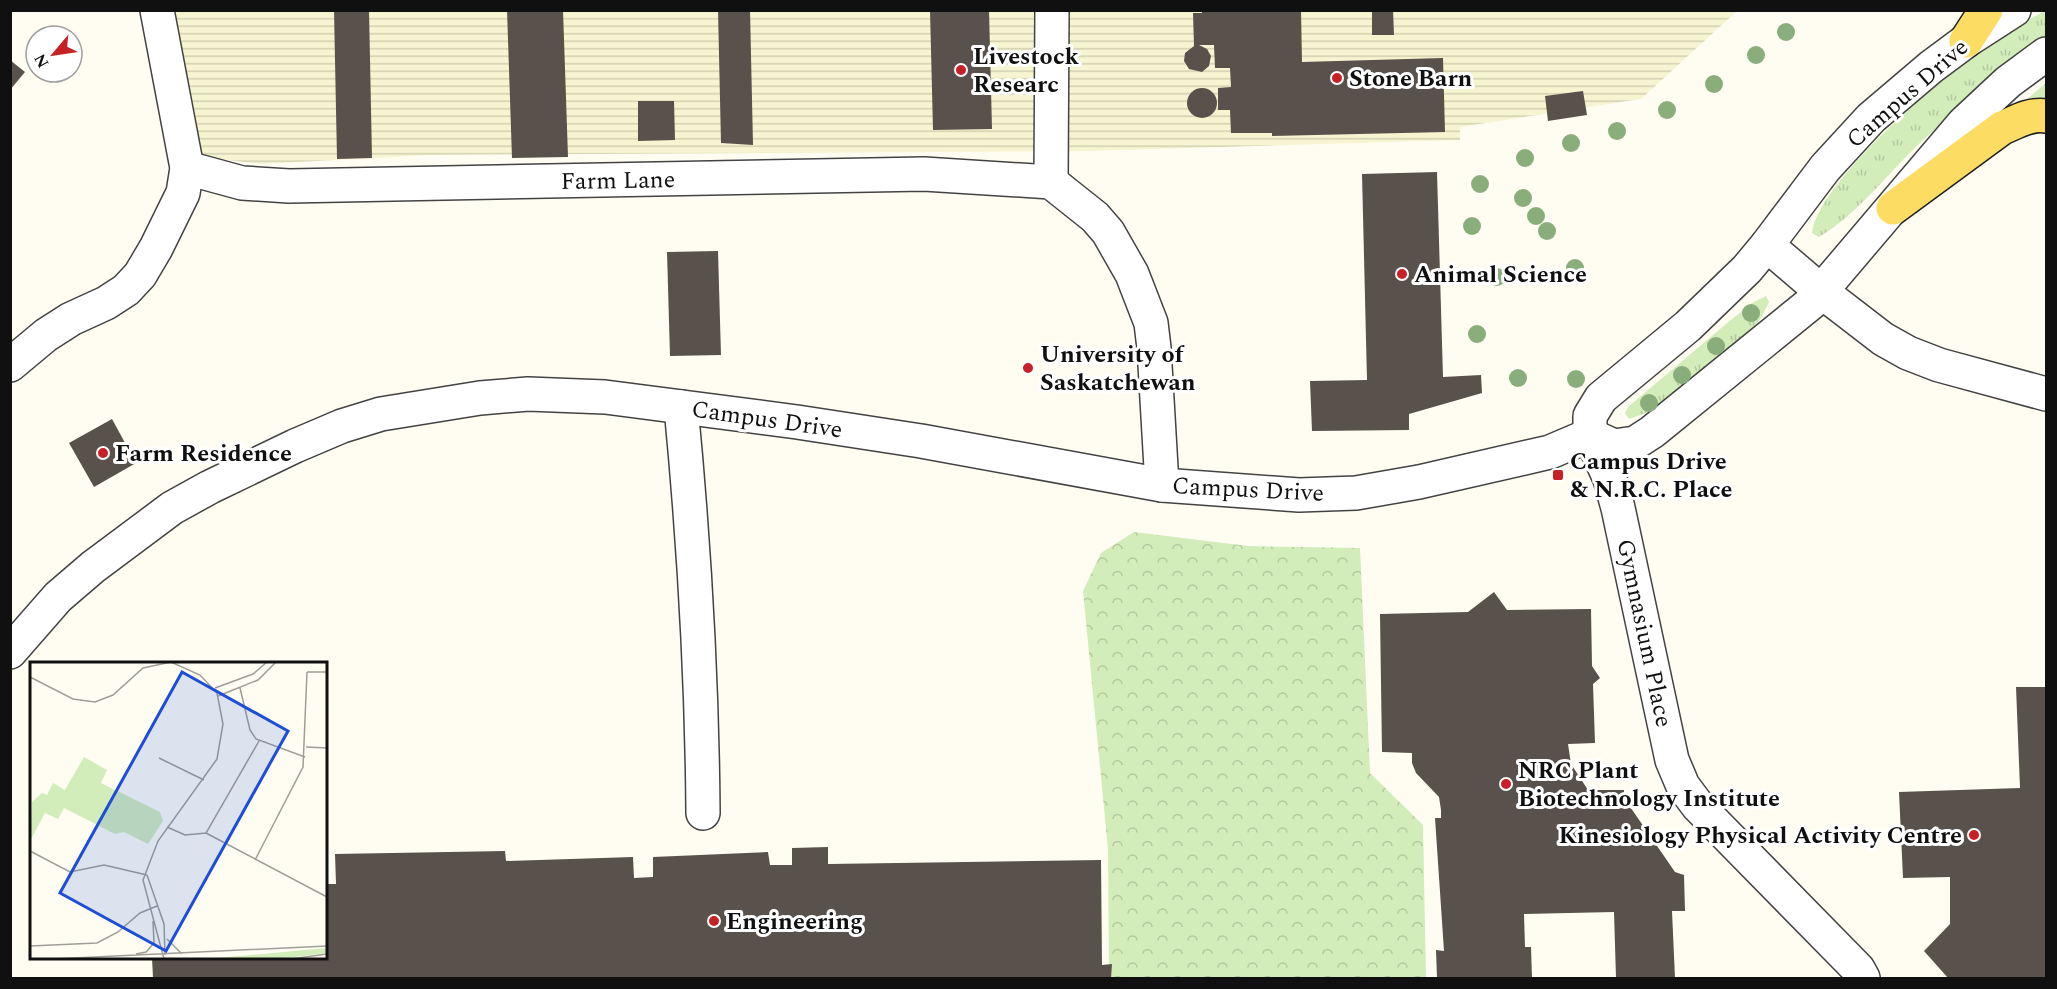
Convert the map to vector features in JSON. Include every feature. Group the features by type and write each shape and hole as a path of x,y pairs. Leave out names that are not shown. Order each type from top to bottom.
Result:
{"main road":[{"path":"1966,41 1986,10"},
{"path":"1893,208 2002,128 2020,120 2039,115 2046,116"}],"street":[{"path":"10,365 46,335 70,319 106,303 126,290 141,275 183,193 187,168 157,10"},
{"path":"1052,10 1051,182 1095,217 1108,232 1132,274 1151,324 1162,485"},
{"name":"Campus Drive","path":"15,637 93,567 172,508 258,464 342,426 381,414 430,404 528,394 605,397 921,441 1162,485 1299,495 1356,493 1479,470 1550,452 1590,435 1590,416 1601,398 1688,326 1747,269 1825,168 1863,127 1898,94 1966,41 2014,10"},
{"path":"1590,435 1614,446 1635,443 1747,356 1821,292 1964,123 2008,82 2046,54"},
{"name":"Farm Lane","path":"187,168 242,183 288,186 924,174 1051,182"},
{"path":"1767,245 1821,292 1883,339 1908,353 1939,365 2046,394"},
{"path":"681,407 693,537 703,813"},
{"name":"Gymnasium Place","path":"1590,435 1610,478 1672,760 1683,786 1698,806 1858,969 1863,978"}],"shaded area":[{"path":"144,11 1737,11 1641,99 1460,127 1460,140 1088,151 432,155 260,164 166,152"}],"green space":[{"path":"2046,11 2046,41 1935,129 1847,217 1819,237 1812,233 1822,207 1844,176 1875,142 1950,75 2020,24"},
{"path":"2046,83 2046,107 2009,114"},
{"path":"1766,296 1769,302 1761,318 1746,336 1664,402 1646,413 1629,419 1625,413 1629,406 1752,303"},
{"path":"1134,532 1248,546 1360,548 1370,773 1423,825 1426,978 1109,978 1108,849 1083,591 1101,553"}],"building":[{"path":"334,10 369,10 372,158 337,159"},
{"path":"507,10 563,10 568,157 512,158"},
{"path":"718,10 750,10 753,145 721,143"},
{"name":"Livestock Researc","path":"930,10 989,10 992,129 933,130"},
{"name":"Stone Barn","path":"1202,10 1301,10 1302,62 1443,58 1445,132 1272,136 1272,133 1231,133 1230,110 1218,110 1218,88 1231,87 1230,68 1215,68 1214,45 1199,45 1207,49 1211,56 1209,66 1202,72 1189,69 1184,61 1185,53 1194,46 1193,13 1202,13"},
{"path":"1372,10 1393,10 1394,35 1372,35"},
{"path":"10,60 24,73 10,90"},
{"path":"1202,88 1212,93 1217,103 1212,113 1202,118 1192,113 1187,103 1192,93"},
{"path":"1583,91 1587,115 1548,121 1545,96"},
{"path":"638,101 674,101 675,140 638,141"},
{"name":"Animal Science","path":"1437,172 1443,377 1481,375 1482,393 1409,414 1409,430 1312,431 1310,381 1367,380 1362,174"},
{"path":"718,251 721,355 670,356 667,252"},
{"name":"Farm Residence","path":"112,419 136,463 94,487 69,443"},
{"name":"NRC Plant Biotechnology Institute","path":"1494,592 1507,610 1591,609 1592,666 1600,678 1593,684 1595,743 1568,744 1571,764 1588,790 1624,790 1624,798 1675,872 1684,875 1685,911 1672,911 1675,978 1616,978 1614,912 1524,914 1525,947 1531,947 1532,978 1437,978 1436,950 1444,951 1435,818 1441,818 1439,797 1416,773 1412,763 1412,753 1382,752 1380,614 1468,612"},
{"name":"Kinesiology Physical Activity Centre","path":"2016,687 2046,687 2046,978 1948,978 1924,951 1950,924 1950,877 1903,878 1899,792 2020,788"},
{"name":"Engineering","path":"828,847 828,864 1101,860 1102,965 1112,964 1111,978 153,978 152,959 327,959 327,884 336,884 335,854 505,851 506,861 633,857 634,878 653,877 653,857 768,852 770,865 792,865 792,848"}],"place":[{"name":"Livestock Researc","path":"961,70"},
{"name":"Stone Barn","path":"1337,78"},
{"name":"Animal Science","path":"1402,274"},
{"name":"University of Saskatchewan","path":"1028,368"},
{"name":"Farm Residence","path":"103,453"},
{"name":"Campus Drive & N.R.C. Place","path":"1558,475"},
{"name":"NRC Plant Biotechnology Institute","path":"1506,784"},
{"name":"Kinesiology Physical Activity Centre","path":"1974,835"},
{"name":"Engineering","path":"714,921"}]}
